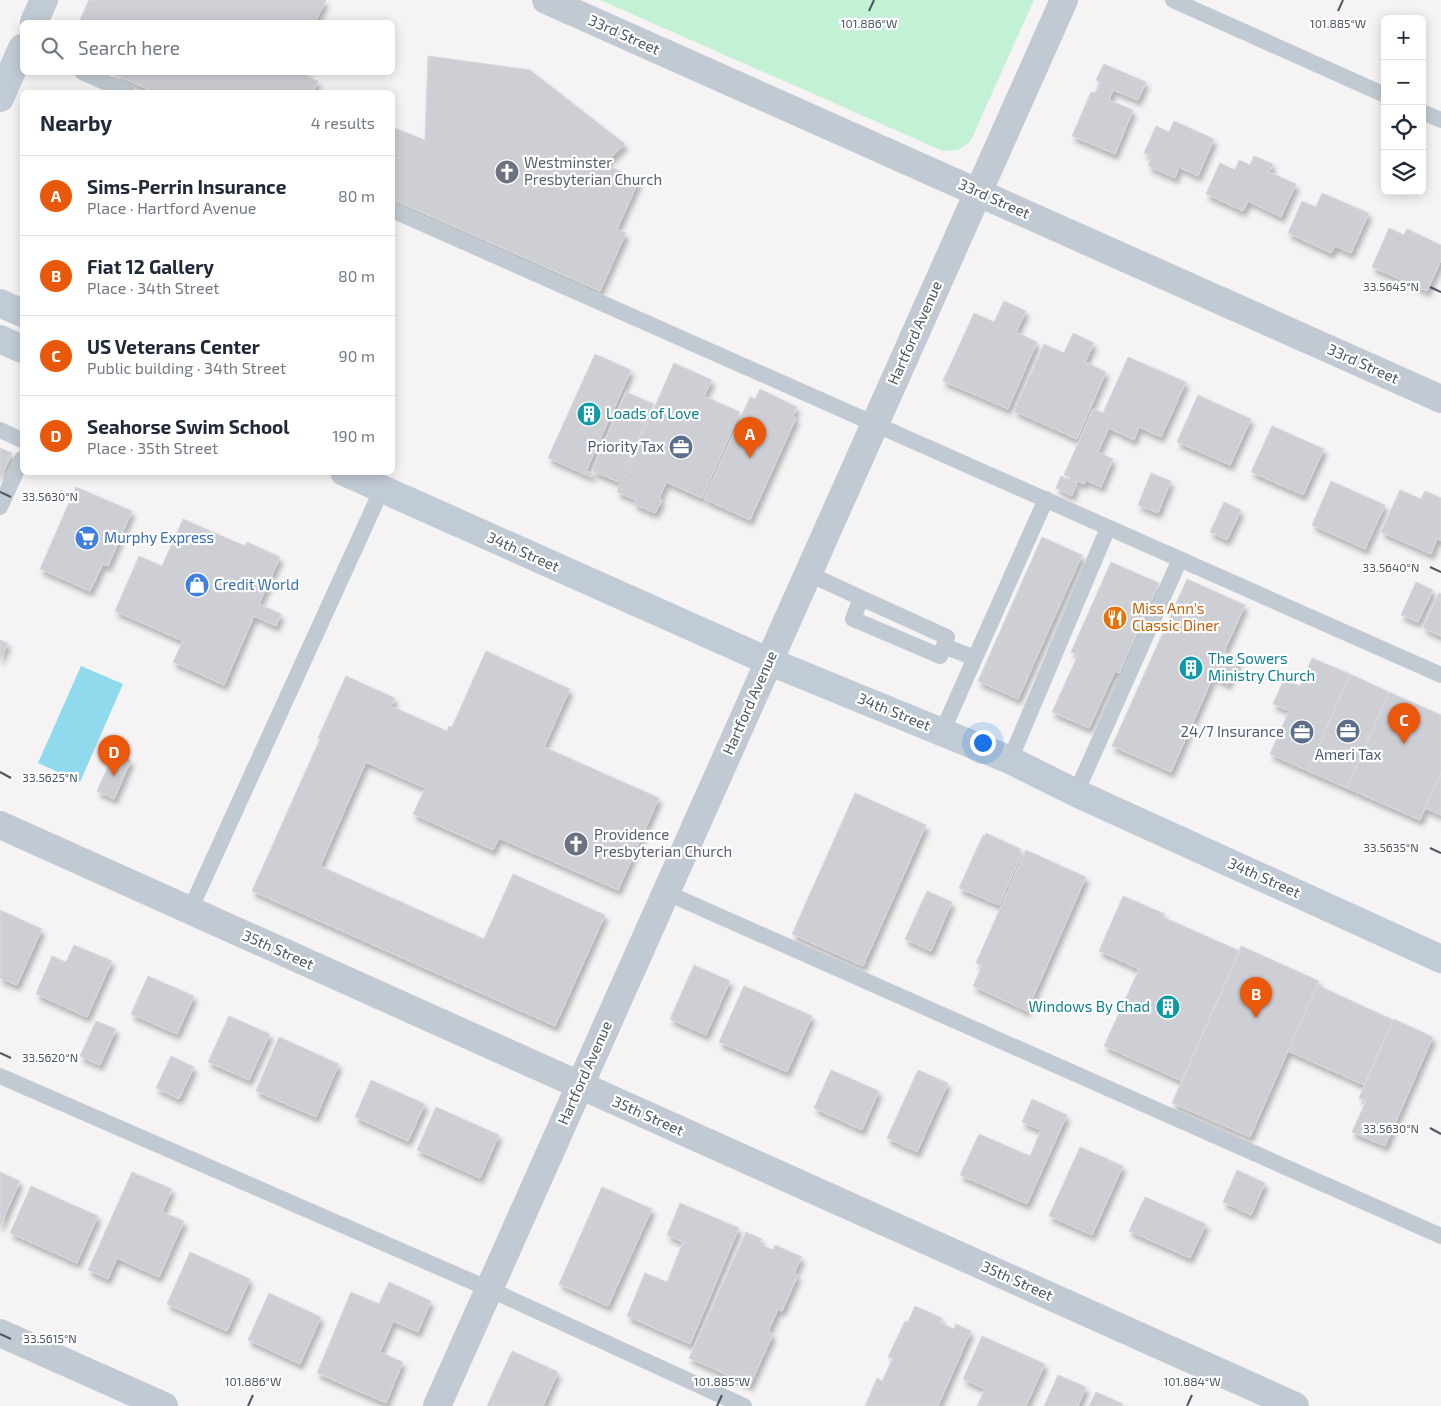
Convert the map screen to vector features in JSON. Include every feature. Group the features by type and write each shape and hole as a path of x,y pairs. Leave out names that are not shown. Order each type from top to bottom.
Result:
{"main road":[{"path":"35,20 44,0"},
{"path":"0,98 20,53"},
{"path":"0,303 20,312"},
{"path":"0,339 20,348"},
{"name":"34th Street","path":"351,475 768,661 1010,760 1076,793 1441,959"}],"street":[{"name":"33rd Street","path":"546,0 1441,399"},
{"name":"Hartford Avenue","path":"437,1406 1064,0"},
{"name":"35th Street","path":"0,825 1295,1406"},
{"path":"0,1333 164,1406"}],"lane":[{"path":"1173,0 1381,93"},
{"path":"89,75 122,90"},
{"path":"1426,114 1441,120"},
{"path":"395,211 1441,675"},
{"path":"0,430 20,439"},
{"path":"0,507 5,482 20,462"},
{"path":"190,910 382,489"},
{"path":"942,732 1046,499"},
{"path":"1010,760 1108,528"},
{"path":"1076,793 1180,559"},
{"path":"807,573 948,637 940,656 853,619 861,598"},
{"path":"944,646 975,658"},
{"path":"665,892 1441,1236"},
{"path":"0,1076 489,1289 744,1406"}],"green space":[{"path":"600,0 1034,0 970,142 958,150 943,151"}],"water":[{"path":"81,666 123,684 80,782 38,763"}],"building":[{"path":"89,0 326,0 316,20 80,20"},
{"name":"Westminster Presbyterian Church","path":"428,56 530,70 625,144 605,164 639,180 617,229 626,233 600,291 395,200 395,128 425,140"},
{"path":"1104,64 1146,82 1138,100 1113,90 1109,100 1133,110 1115,154 1072,136 1091,92 1095,93 1100,82 1096,80"},
{"path":"116,75 308,75 307,77 318,81 314,90 150,90"},
{"path":"1174,121 1214,139 1198,176 1179,167 1175,178 1148,166 1152,157 1144,153 1156,126 1169,132"},
{"path":"1254,156 1273,164 1269,172 1296,184 1281,217 1248,201 1243,211 1206,194 1220,163 1235,170 1239,160 1250,165"},
{"path":"1322,193 1369,213 1351,253 1335,246 1331,253 1288,233 1302,201 1316,207"},
{"path":"1389,228 1404,235 1407,229 1441,245 1441,260 1427,291 1372,267"},
{"path":"1004,301 1026,311 1016,332 1037,342 1008,409 943,381 974,313 994,322"},
{"path":"1073,333 1094,343 1085,362 1106,372 1077,439 1014,411 1044,344 1064,353"},
{"name":"Loads of Love","path":"595,354 631,370 586,471 592,473 591,477 548,458"},
{"path":"1128,357 1186,382 1161,437 1139,427 1134,440 1109,428 1098,452 1113,459 1101,487 1086,480 1084,484 1064,475 1093,409 1103,413"},
{"name":"Priority Tax","path":"674,363 712,380 704,396 740,412 702,498 666,482 659,499 662,500 655,513 634,504 636,500 617,492"},
{"path":"760,389 797,407 793,416 796,418 750,520 704,499 750,397 755,399"},
{"path":"626,392 654,404 619,482 592,471"},
{"path":"1198,395 1251,419 1230,465 1177,442"},
{"path":"1272,426 1324,449 1303,495 1251,472"},
{"path":"0,448 12,453 0,479"},
{"path":"1151,473 1171,481 1158,513 1138,505"},
{"path":"1061,476 1077,483 1072,496 1056,488"},
{"path":"1331,481 1385,505 1365,549 1312,525"},
{"name":"Murphy Express","path":"76,487 132,511 108,566 103,564 90,591 40,569"},
{"path":"1400,490 1421,499 1425,491 1441,498 1441,540 1437,539 1431,554 1381,532"},
{"path":"1224,502 1241,510 1227,540 1210,532"},
{"name":"Credit World","path":"183,519 245,546 247,542 280,557 259,604 281,614 276,626 254,616 224,685 173,662 183,641 115,611 139,556 162,566"},
{"path":"1042,537 1082,555 1018,699 978,681"},
{"name":"Miss Ann's Classic Diner","path":"1111,562 1159,583 1119,673 1115,671 1089,728 1052,712 1078,655 1071,652"},
{"name":"The Sowers Ministry Church","path":"1187,579 1245,605 1224,652 1239,659 1228,684 1213,677 1171,772 1112,746"},
{"path":"1416,582 1433,590 1418,622 1401,615"},
{"path":"1439,593 1441,594 1441,636 1423,628"},
{"path":"0,640 8,643 0,660"},
{"name":"Providence Presbyterian Church","path":"486,651 570,689 544,747 659,798 618,890 499,838 493,850 413,814 425,788 366,762 320,866 484,939 513,874 605,915 555,1026 252,891 346,676 395,698 391,706 447,731 449,726 452,727"},
{"name":"24/7 Insurance","path":"1312,658 1350,674 1308,771 1270,754 1289,711 1273,704 1284,679 1300,686"},
{"name":"Ameri Tax","path":"1350,674 1389,692 1347,788 1308,771"},
{"path":"1389,692 1441,715 1441,772 1420,820 1347,788"},
{"path":"114,753 131,760 114,799 97,791"},
{"path":"1441,772 1441,815 1425,808"},
{"path":"855,793 926,825 863,966 792,934"},
{"path":"986,833 1021,849 1019,851 1022,853 999,905 959,888 983,835 985,836"},
{"path":"1026,850 1086,877 1027,1011 973,986 982,966 976,963"},
{"path":"927,891 952,902 931,951 905,939"},
{"name":"Windows By Chad","path":"1123,896 1165,914 1163,917 1240,951 1182,1081 1104,1046 1139,969 1099,951"},
{"path":"0,910 42,929 17,985 0,978"},
{"path":"74,945 112,961 87,1017 36,994 52,956 66,962"},
{"path":"1241,946 1319,981 1250,1137 1172,1103"},
{"path":"694,965 730,981 706,1035 670,1019"},
{"path":"148,976 194,996 177,1034 131,1014"},
{"path":"1317,985 1393,1020 1364,1085 1288,1051"},
{"path":"744,986 812,1016 787,1072 719,1042"},
{"path":"229,1016 270,1034 249,1080 208,1062"},
{"path":"1394,1019 1433,1037 1385,1146 1352,1132 1366,1101 1359,1098"},
{"path":"96,1021 116,1029 100,1065 80,1056"},
{"path":"279,1037 339,1064 316,1117 256,1091"},
{"path":"171,1056 194,1067 179,1099 156,1088"},
{"path":"831,1070 879,1091 862,1130 814,1108"},
{"path":"918,1070 948,1083 917,1152 887,1138"},
{"path":"371,1080 425,1104 408,1141 355,1117"},
{"path":"1032,1099 1067,1115 1027,1204 960,1175 979,1134 1030,1156 1041,1130 1022,1122"},
{"path":"436,1107 499,1135 480,1178 417,1150"},
{"path":"1080,1147 1123,1166 1092,1235 1049,1216"},
{"path":"1237,1170 1265,1183 1251,1215 1223,1202"},
{"path":"0,1172 20,1181 0,1227"},
{"path":"132,1172 172,1189 162,1212 184,1221 159,1277 117,1258 108,1279 88,1270"},
{"path":"31,1186 98,1216 77,1263 10,1233"},
{"path":"602,1187 652,1209 608,1306 559,1284"},
{"path":"1145,1197 1206,1224 1190,1258 1129,1231"},
{"path":"680,1203 739,1228 690,1344 627,1316 645,1273 667,1282 683,1242 667,1235"},
{"path":"746,1232 762,1239 759,1244 773,1250 775,1245 802,1257 794,1273 798,1275 782,1311 778,1309 768,1332 773,1334 750,1385 689,1358"},
{"path":"190,1252 250,1279 227,1331 167,1304"},
{"path":"389,1282 431,1301 418,1332 393,1321 380,1352 403,1362 386,1403 317,1373 351,1292 379,1304"},
{"path":"269,1293 321,1317 300,1364 248,1340"},
{"path":"915,1306 942,1318 940,1323 954,1329 956,1324 971,1331 938,1406 865,1406 877,1378 882,1381 893,1358 888,1357 905,1321 908,1322"},
{"path":"982,1336 1045,1364 1026,1406 977,1406 985,1389 963,1379"},
{"path":"512,1351 558,1372 543,1406 487,1406"},
{"path":"1058,1375 1086,1387 1078,1406 1044,1406"},
{"path":"1096,1392 1123,1404 1122,1406 1089,1406"}],"place":[{"name":"Westminster Presbyterian Church","path":"507,172"},
{"name":"Loads of Love","path":"589,414"},
{"name":"Priority Tax","path":"681,447"},
{"name":"Sims-Perrin Insurance","path":"750,458"},
{"name":"Murphy Express","path":"87,538"},
{"name":"Credit World","path":"197,585"},
{"name":"Miss Ann's Classic Diner","path":"1115,618"},
{"name":"The Sowers Ministry Church","path":"1191,668"},
{"name":"Ameri Tax","path":"1348,731"},
{"name":"24/7 Insurance","path":"1302,732"},
{"name":"US Veterans Center","path":"1404,744"},
{"name":"Seahorse Swim School","path":"114,776"},
{"name":"Providence Presbyterian Church","path":"576,844"},
{"name":"Windows By Chad","path":"1168,1007"},
{"name":"Fiat 12 Gallery","path":"1256,1018"}]}
